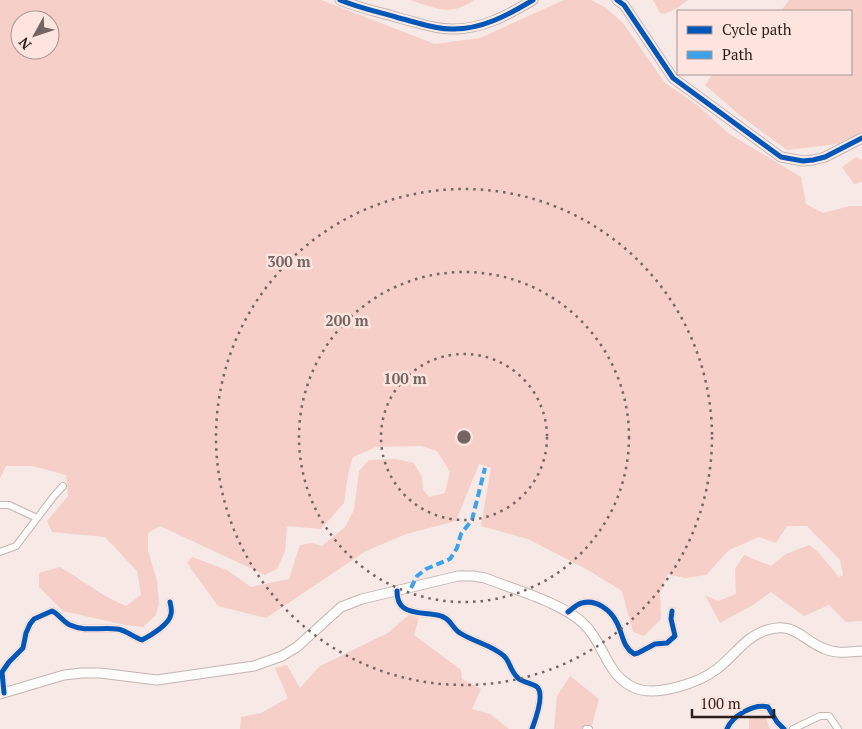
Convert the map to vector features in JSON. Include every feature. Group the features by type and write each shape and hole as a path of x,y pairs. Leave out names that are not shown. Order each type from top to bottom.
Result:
{"main road":[{"path":"340,0 416,22 450,29 493,22 533,0"},
{"path":"618,0 633,18 673,78 781,157 813,160 825,157 862,138"},
{"path":"2,694 64,675 82,673 100,673 157,680 254,666 282,656 297,647 341,607 362,599 450,578 473,576 485,578 568,612 590,630 614,674 624,682 637,688 652,691 665,690 706,676 717,669 753,635 779,627 798,632 822,648 831,651 840,653 862,651"}],"street":[{"path":"0,552 16,546 63,486"},
{"path":"0,505 9,505 37,518"},
{"path":"397,591 397,597 406,610 442,616 458,632 506,657 510,669 517,677 538,688 540,694 537,716 532,729"},
{"path":"2,694 2,672 8,662 23,648 26,633 34,619 52,612 56,613 68,625 89,629 117,629 142,640 169,621 172,613 170,602"},
{"path":"568,612 581,603 596,602 617,622 625,645 634,654 673,639 675,636 671,619 672,611"},
{"path":"727,729 730,722 740,714 762,706 768,707 777,722 784,729"},
{"path":"793,729 820,716 829,716 838,729"}],"shaded area":[{"path":"0,0 321,0 435,44 480,38 564,0 591,0 605,7 623,23 665,83 696,104 728,133 801,177 806,204 823,213 850,206 862,206 862,621 846,622 829,605 804,616 771,592 753,605 720,623 705,595 718,601 736,594 735,569 744,555 771,566 786,554 809,545 819,553 839,577 843,575 840,560 807,526 787,526 776,543 759,537 729,550 706,575 685,578 667,574 660,594 661,619 644,636 633,632 622,591 588,570 528,539 481,526 491,468 479,464 456,521 406,534 366,551 266,618 218,606 187,563 192,557 227,570 251,587 289,579 300,545 312,543 322,546 345,527 354,510 359,471 369,460 396,459 414,463 422,477 423,490 429,497 445,493 450,472 437,451 421,446 376,447 353,457 348,474 344,503 321,529 287,526 285,551 277,569 265,575 160,526 148,533 148,550 157,582 159,603 156,615 143,627 125,625 63,611 39,587 39,573 60,567 101,593 126,606 141,595 137,571 105,537 52,532 47,521 68,496 66,475 33,466 6,466 0,478"},
{"path":"410,0 474,0 450,10 435,8"},
{"path":"653,0 688,0 664,14 660,13"},
{"path":"789,0 862,0 862,133 837,144 787,150 742,117 705,85 712,75 852,75 852,10 782,10"},
{"path":"856,157 862,160 862,182 854,184 842,167"},
{"path":"409,615 419,618 414,635 461,670 462,679 481,689 472,709 490,714 509,729 240,729 241,717 261,713 288,698 275,668 287,665 300,688 320,666 388,633"},
{"path":"570,676 599,699 591,729 554,729 557,696"},
{"path":"749,716 765,716 770,729 749,729"}],"marked path":[{"path":"411,588 417,576 426,569 450,559 457,548 461,534 472,520 485,468"}],"cycle path":[{"path":"340,0 425,25 451,29 462,29 484,24 504,16 533,0"},
{"path":"617,0 624,5 673,78 781,157 803,161 813,160 825,157 862,138"},
{"path":"397,591 399,602 404,608 412,612 444,617 460,633 499,652 506,658 518,678 538,688 540,702 532,729"},
{"path":"4,693 2,672 23,648 26,633 34,619 52,611 68,624 76,627 120,630 142,640 159,629 170,618 170,602"},
{"path":"568,612 578,604 587,602 598,604 614,618 625,644 634,654 655,644 667,643 675,636 671,619 672,611"},
{"path":"727,729 738,715 762,706 768,707 777,722 784,729"}]}
